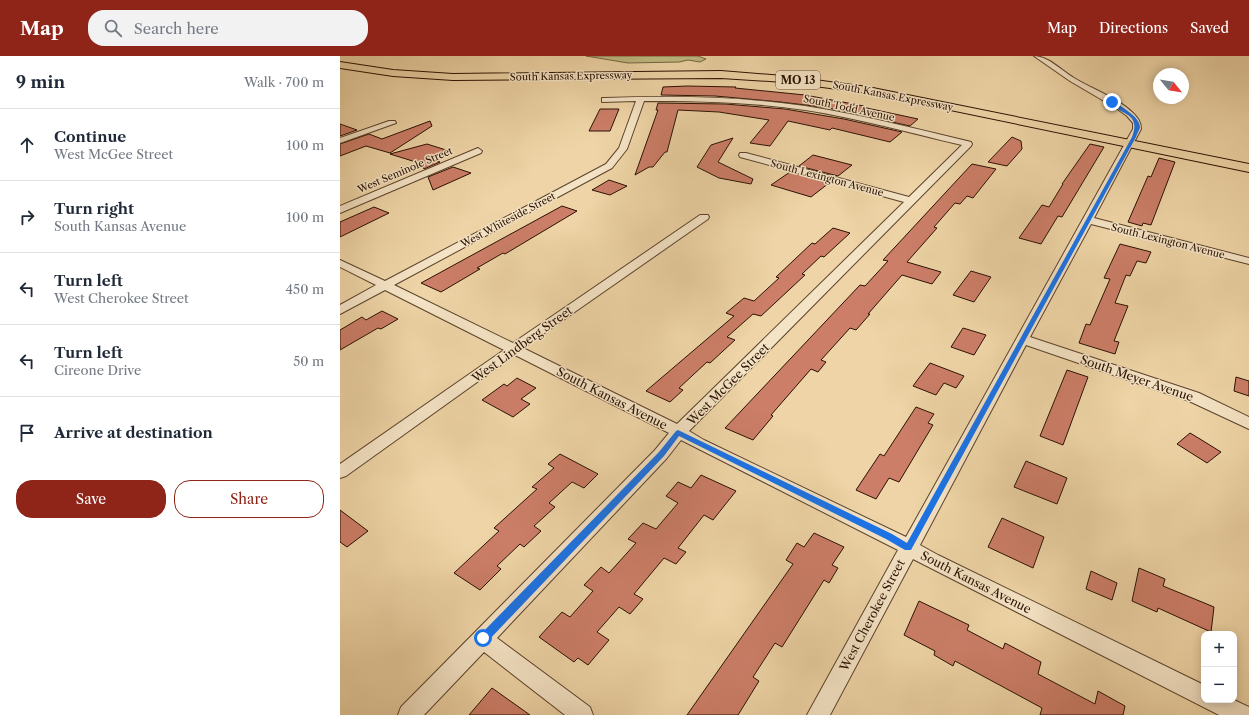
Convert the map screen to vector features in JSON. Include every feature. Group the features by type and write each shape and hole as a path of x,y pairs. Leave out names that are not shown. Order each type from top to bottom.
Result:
{"main road":[{"name":"South Kansas Expressway","path":"340,58 396,67 455,71 682,68 792,74 872,84 1132,140 1249,168"},
{"name":"South Kansas Expressway","path":"340,65 394,73 453,77 700,74 785,78 868,90 1132,140 1249,160"}],"street":[{"path":"1037,56 1072,80 1112,102 1130,114 1137,123 1138,127 1132,140"},
{"name":"West Whiteside Street","path":"340,310 385,284 609,166 623,149 641,99"},
{"name":"South Todd Avenue","path":"605,100 719,99 792,106 841,115 968,144"},
{"path":"340,141 392,123"},
{"name":"West Cherokee Street","path":"818,715 1132,140"},
{"name":"West McGee Street","path":"408,715 662,454 678,433 968,144"},
{"name":"West Seminole Street","path":"340,210 478,150"},
{"name":"South Lexington Avenue","path":"743,155 911,201"},
{"name":"West Lindberg Street","path":"340,472 704,217"},
{"name":"South Lexington Avenue","path":"1088,220 1249,261"},
{"name":"South Kansas Avenue","path":"340,263 665,424 678,433 889,536 908,548 1201,694"},
{"name":"South Meyer Avenue","path":"1022,339 1194,397 1249,424"},
{"path":"483,638 582,715"},
{"path":"1218,703 1242,715"}],"shaded area":[{"path":"586,56 698,56 706,59 700,62 688,60 679,62 628,63"}],"building":[{"path":"663,87 736,87 735,88 805,95 864,106 862,107 918,119 910,126 829,108 781,102 715,96 661,95"},
{"path":"658,103 725,104 785,109 844,119 902,132 890,142 832,128 830,130 788,121 770,146 750,143 769,120 719,112 678,110 667,152 665,152 653,167 649,167 635,175 658,110 656,110"},
{"path":"600,109 619,109 610,131 589,131"},
{"path":"430,121 432,126 390,153 366,146 340,156 340,144 369,134 382,139"},
{"path":"340,124 357,130 340,136"},
{"path":"1012,137 1021,141 1022,149 1007,166 988,162"},
{"path":"733,138 718,162 753,179 751,184 719,178 697,167 711,145"},
{"path":"427,144 446,150 430,159 440,162 424,169 421,162 419,163 390,154"},
{"path":"1090,144 1104,147 1062,217 1058,216 1041,244 1019,238 1042,205 1049,207 1062,184"},
{"path":"813,155 852,165 838,176 799,166"},
{"path":"1159,158 1175,162 1151,225 1143,223 1142,226 1128,222 1148,176 1151,177"},
{"path":"972,164 996,169 973,198 967,196 960,204 955,203 934,227 937,228 907,262 941,272 932,284 902,275 856,330 850,328 821,360 826,362 818,372 811,369 771,415 773,416 753,440 725,428 860,285 865,286 888,261 883,260"},
{"path":"453,167 471,173 433,190 428,177"},
{"path":"790,172 829,183 811,197 771,185"},
{"path":"609,180 627,186 610,195 592,190"},
{"path":"562,206 577,211 505,254 503,253 477,268 480,269 441,292 421,283"},
{"path":"374,207 389,213 340,237 340,222"},
{"path":"833,228 850,233 824,257 821,256 802,274 805,275 761,316 753,314 727,337 735,340 710,363 707,362 679,388 683,390 670,402 646,391 734,316 726,313 744,298 754,301 779,278 776,277 812,243 815,244"},
{"path":"1120,244 1151,252 1146,263 1137,261 1130,276 1126,275 1115,303 1128,306 1114,341 1119,342 1115,354 1079,343 1086,324 1090,325 1110,279 1104,278"},
{"path":"971,271 991,277 974,302 953,295"},
{"path":"382,311 398,319 381,329 378,328 340,350 340,330 362,317 366,320"},
{"path":"963,328 986,335 974,355 951,347"},
{"path":"930,363 964,376 956,388 944,383 936,395 913,386"},
{"path":"1067,370 1088,377 1063,445 1040,436"},
{"path":"1236,377 1249,381 1249,396 1234,391"},
{"path":"517,378 536,388 521,399 530,404 513,417 482,400 504,384 507,386"},
{"path":"916,407 934,414 928,423 933,425 899,482 889,478 876,499 856,490 880,454 884,456"},
{"path":"1190,433 1221,452 1207,463 1177,444"},
{"path":"560,454 598,474 584,488 572,482 549,503 555,507 534,526 541,531 524,547 520,544 497,566 501,569 480,590 454,573 499,531 494,528 537,489 532,487 554,468 548,464"},
{"path":"1026,461 1067,478 1057,504 1014,487"},
{"path":"701,475 736,491 713,520 704,515 678,548 686,552 676,564 664,558 634,594 643,599 630,614 619,607 597,632 609,640 588,665 578,658 574,662 539,637 562,612 570,617 593,591 584,585 601,567 609,573 636,543 628,539 643,523 656,529 678,503 666,496 678,482 691,488"},
{"path":"340,510 368,531 347,547 340,542"},
{"path":"1002,518 1044,537 1033,568 988,547"},
{"path":"814,533 844,547 832,565 838,568 829,583 824,580 782,647 775,643 753,677 759,681 738,715 687,715 793,564 786,560 797,543 804,547"},
{"path":"1139,568 1165,579 1163,586 1214,607 1211,631 1158,608 1157,612 1132,601"},
{"path":"1091,571 1117,583 1112,600 1086,589"},
{"path":"919,601 969,625 967,630 1003,649 1005,643 1041,662 1038,674 1095,704 1098,691 1125,706 1123,715 1040,715 1042,708 955,661 953,666 934,655 935,651 904,635"},
{"path":"492,688 530,715 469,715"}],"route":[{"path":"483,638 662,454 678,433 889,536 908,548 1134,137 1138,127 1137,123 1130,114 1112,102"}]}
